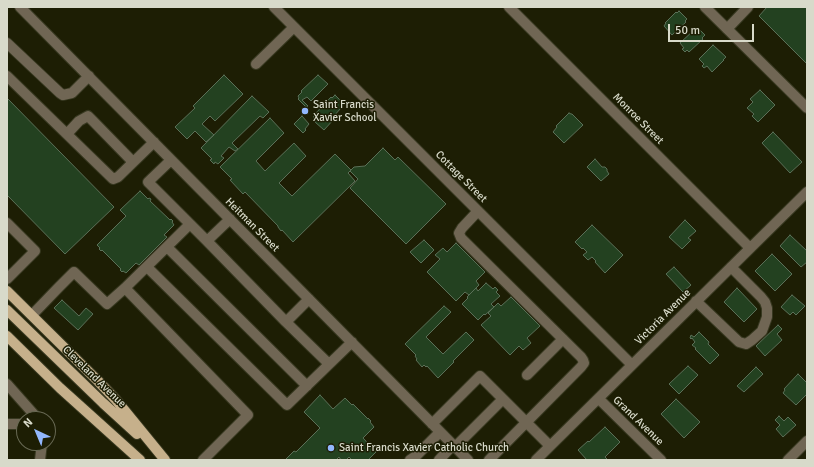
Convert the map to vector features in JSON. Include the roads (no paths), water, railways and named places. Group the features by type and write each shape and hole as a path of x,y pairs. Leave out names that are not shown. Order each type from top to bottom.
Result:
{"main road":[{"path":"7,291 116,400 165,460"},
{"name":"Cleveland Avenue","path":"7,310 103,403 165,460"},
{"path":"7,336 60,388 140,460"}],"street":[{"name":"Heitman Street","path":"20,7 468,460"},
{"name":"Cottage Street","path":"274,7 632,365"},
{"name":"Monroe Street","path":"509,7 750,248"},
{"path":"705,7 807,108"},
{"path":"727,29 748,7"},
{"path":"256,64 294,27"},
{"path":"7,44 63,95 72,93 88,76"},
{"path":"7,76 114,179 118,177 154,142"},
{"path":"67,134 79,121 88,116 133,162"},
{"path":"171,160 148,182 286,322 330,364"},
{"name":"Victoria Avenue","path":"536,460 807,192"},
{"path":"478,211 462,228 459,233 460,238 581,357 584,363 489,460"},
{"path":"207,241 230,219"},
{"path":"7,223 35,251 7,279"},
{"path":"32,315 74,272 107,304 190,224"},
{"path":"167,247 307,386"},
{"path":"146,267 287,405 352,342"},
{"path":"696,301 740,342 746,344 762,331 767,317 765,302 761,296 731,267"},
{"path":"125,288 248,415 203,460"},
{"path":"286,322 309,299"},
{"path":"527,375 563,339"},
{"path":"432,424 480,376 550,446"},
{"path":"7,384 31,411"},
{"path":"439,460 503,399"},
{"name":"Grand Avenue","path":"598,399 657,459"},
{"path":"410,460 440,432"},
{"path":"788,460 807,441"}],"place":[{"name":"Saint Francis Xavier School","path":"305,111"},
{"name":"Saint Francis Xavier Catholic Church","path":"331,448"}]}
